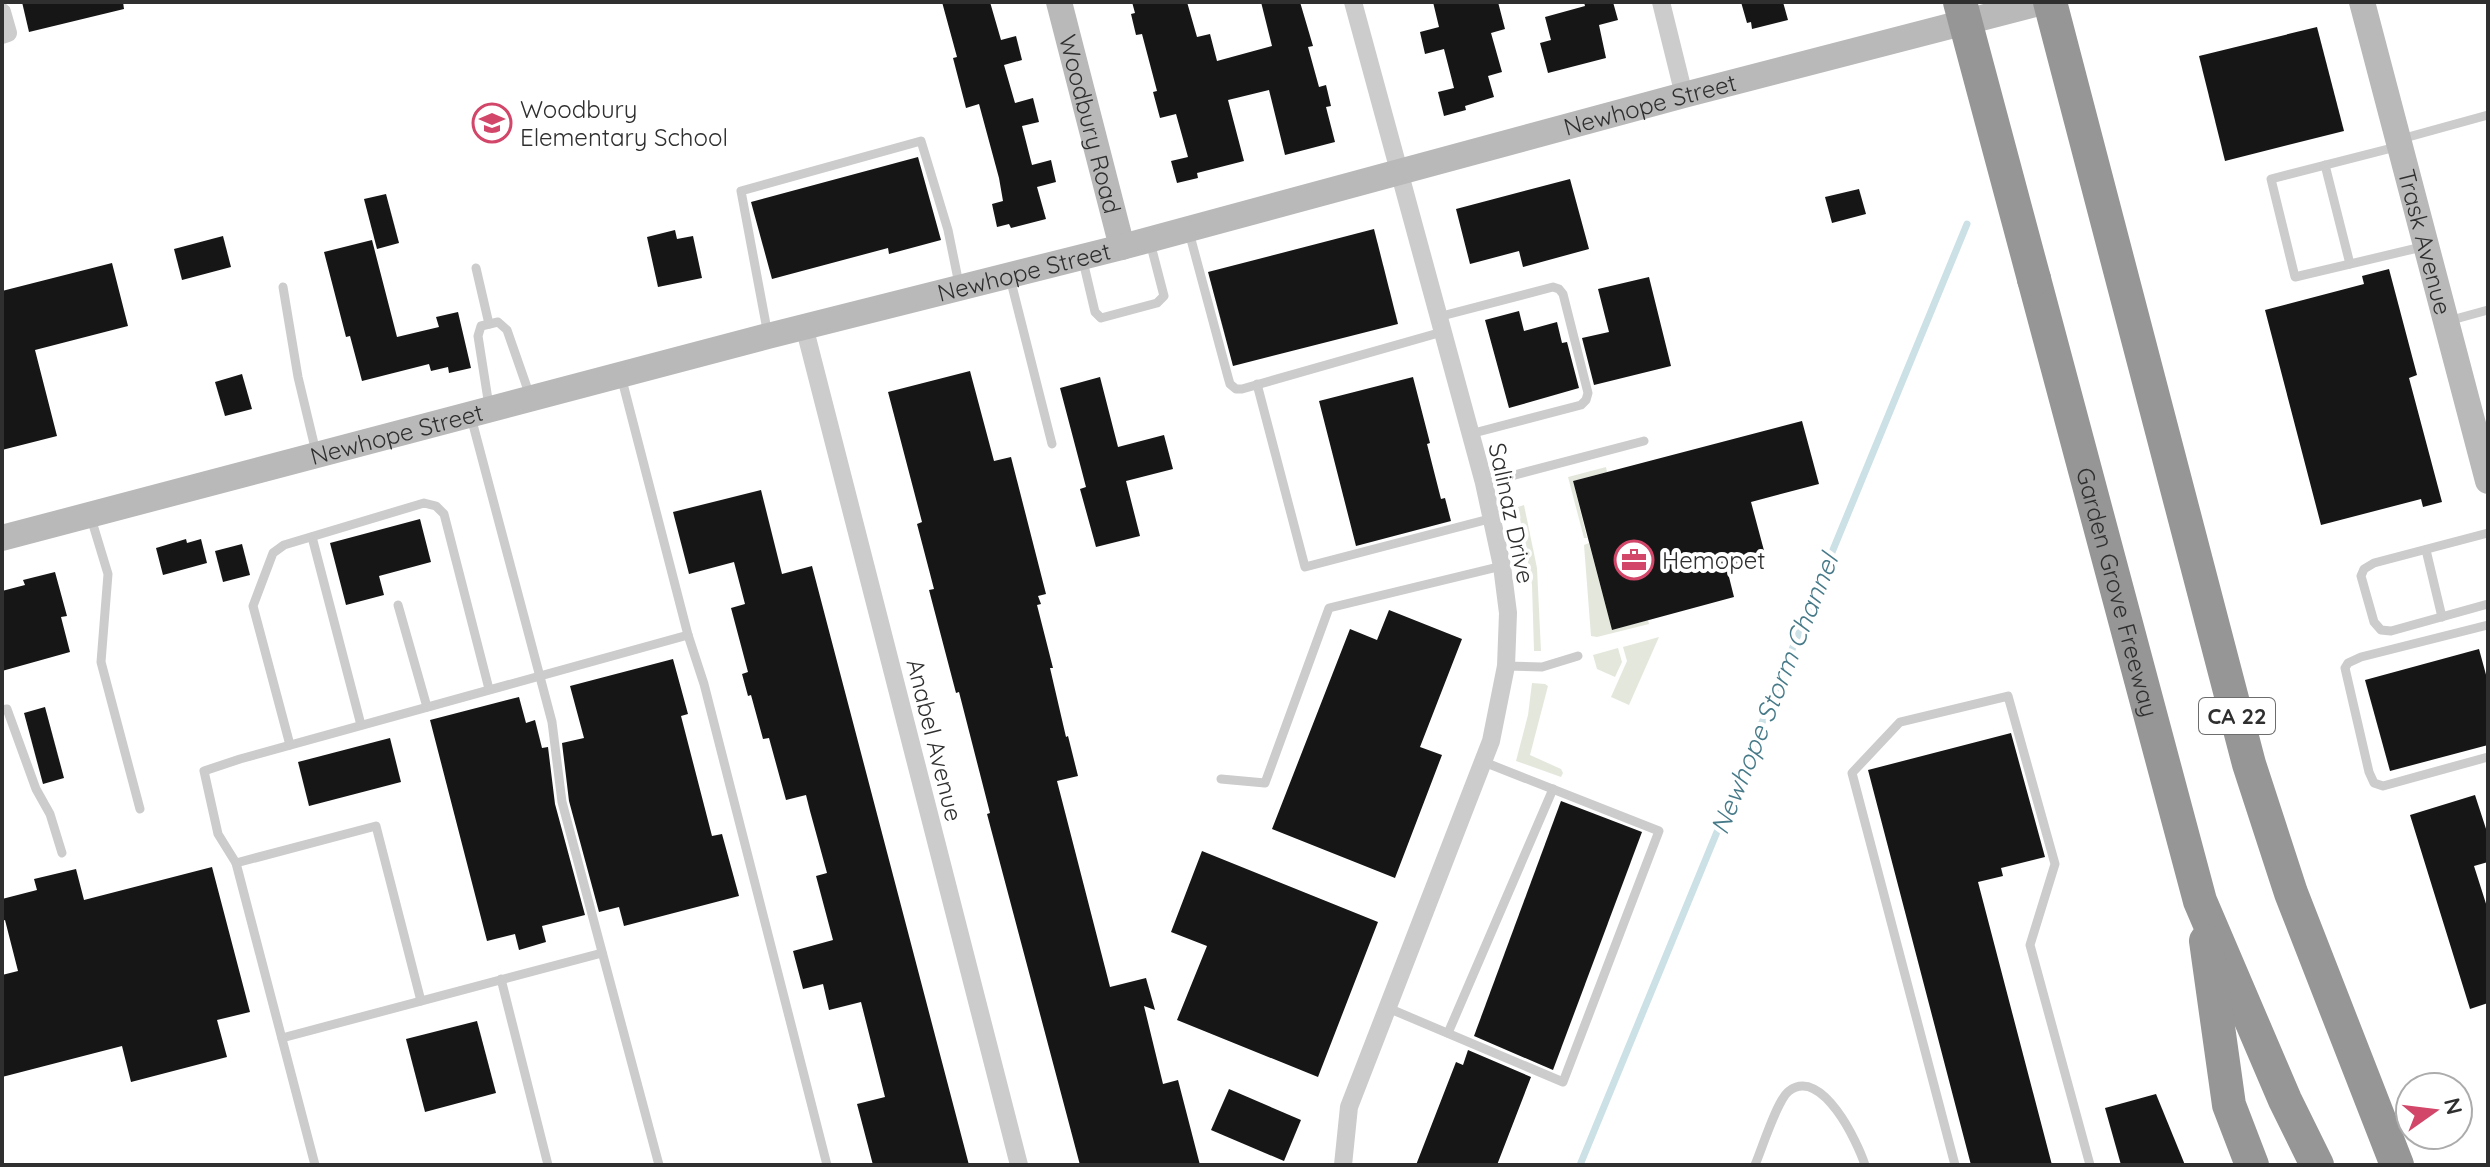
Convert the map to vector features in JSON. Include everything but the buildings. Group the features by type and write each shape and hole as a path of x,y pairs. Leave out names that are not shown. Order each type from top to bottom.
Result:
{"highway":[{"name":"Garden Grove Freeway","path":"1960,2 2200,901 2285,1100 2317,1165"},
{"name":"CA 22","path":"2050,2 2249,764 2296,907 2397,1165"},
{"path":"2200,901 2229,1105 2252,1165"}],"street":[{"name":"Woodbury Road","path":"1059,2 1122,247"},
{"name":"Salinaz Drive","path":"1343,1165 1349,1107 1484,762 1500,703 1506,666 1508,613 1493,518 1353,2"},
{"path":"1661,2 1684,95"},
{"name":"Newhope Street","path":"2,538 804,326 1122,247 1684,95 2043,2"},
{"name":"Trask Avenue","path":"2362,2 2488,481"},
{"path":"2,12 5,34"},
{"name":"Anabel Avenue","path":"804,326 1019,1165"}],"lane":[{"path":"2425,246 2295,277 2271,179 2488,115"},
{"path":"768,336 741,191 921,141 948,230 959,287"},
{"path":"2325,165 2350,264"},
{"path":"1188,229 1230,384 1239,389 1553,287 1559,289 1563,294 1588,393 1586,400 1581,405 1470,434"},
{"path":"1082,257 1095,312 1101,318 1157,303 1164,296 1149,239"},
{"path":"476,268 489,324"},
{"path":"1009,275 1052,444"},
{"path":"283,287 298,377 317,455"},
{"path":"2444,322 2488,310"},
{"path":"530,398 507,330 498,322 481,326 478,336 480,412 552,722 562,802 659,1165"},
{"path":"621,375 827,1165"},
{"path":"1257,384 1305,567 1493,518"},
{"path":"1484,483 1644,441"},
{"path":"290,745 253,606 273,553 284,545 424,503 436,506 444,514 489,689"},
{"path":"90,515 108,574 101,662 140,809"},
{"path":"2488,533 2374,563 2364,569 2361,576 2374,622 2381,630 2391,631 2488,604"},
{"path":"312,537 361,725"},
{"path":"2426,550 2442,617"},
{"path":"1221,779 1265,783 1329,608 1502,566"},
{"path":"398,605 427,707"},
{"path":"2488,625 2361,657 2348,663 2345,668 2374,783 2383,786 2488,757"},
{"path":"315,1165 236,863 218,834 204,771 688,635"},
{"path":"1506,666 1542,667 1578,656"},
{"path":"1955,1165 1852,773 1900,722 2008,696 2055,864 2030,945 2090,1165"},
{"path":"2,710 7,709 36,789 50,814 62,853"},
{"path":"1388,1008 1563,1082 1659,831 1484,762"},
{"path":"1448,1033 1553,789"},
{"path":"236,863 376,826 421,1001"},
{"path":"282,1038 602,953"},
{"path":"501,979 548,1165"},
{"path":"1755,1165 1781,1103 1789,1091 1800,1087 1810,1088 1825,1097 1842,1116 1865,1165"}],"shaded area":[{"path":"1606,467 1607,472 1573,481 1587,538 1584,538 1568,477"},
{"path":"1524,505 1537,568 1541,651 1534,651 1532,585 1518,507"},
{"path":"1589,543 1612,630 1648,620 1649,624 1591,636 1584,545"},
{"path":"1659,637 1629,705 1611,697 1627,661 1623,647"},
{"path":"1618,648 1622,662 1615,677 1597,669 1593,655"},
{"path":"1532,683 1548,686 1530,755 1561,769 1561,777 1516,761 1528,715"}],"waterway":[{"name":"Newhope Storm Channel","path":"1580,1165 1967,224"}],"place":[{"name":"Woodbury Elementary School","path":"492,123"},
{"name":"Hemopet","path":"1634,560"}]}
